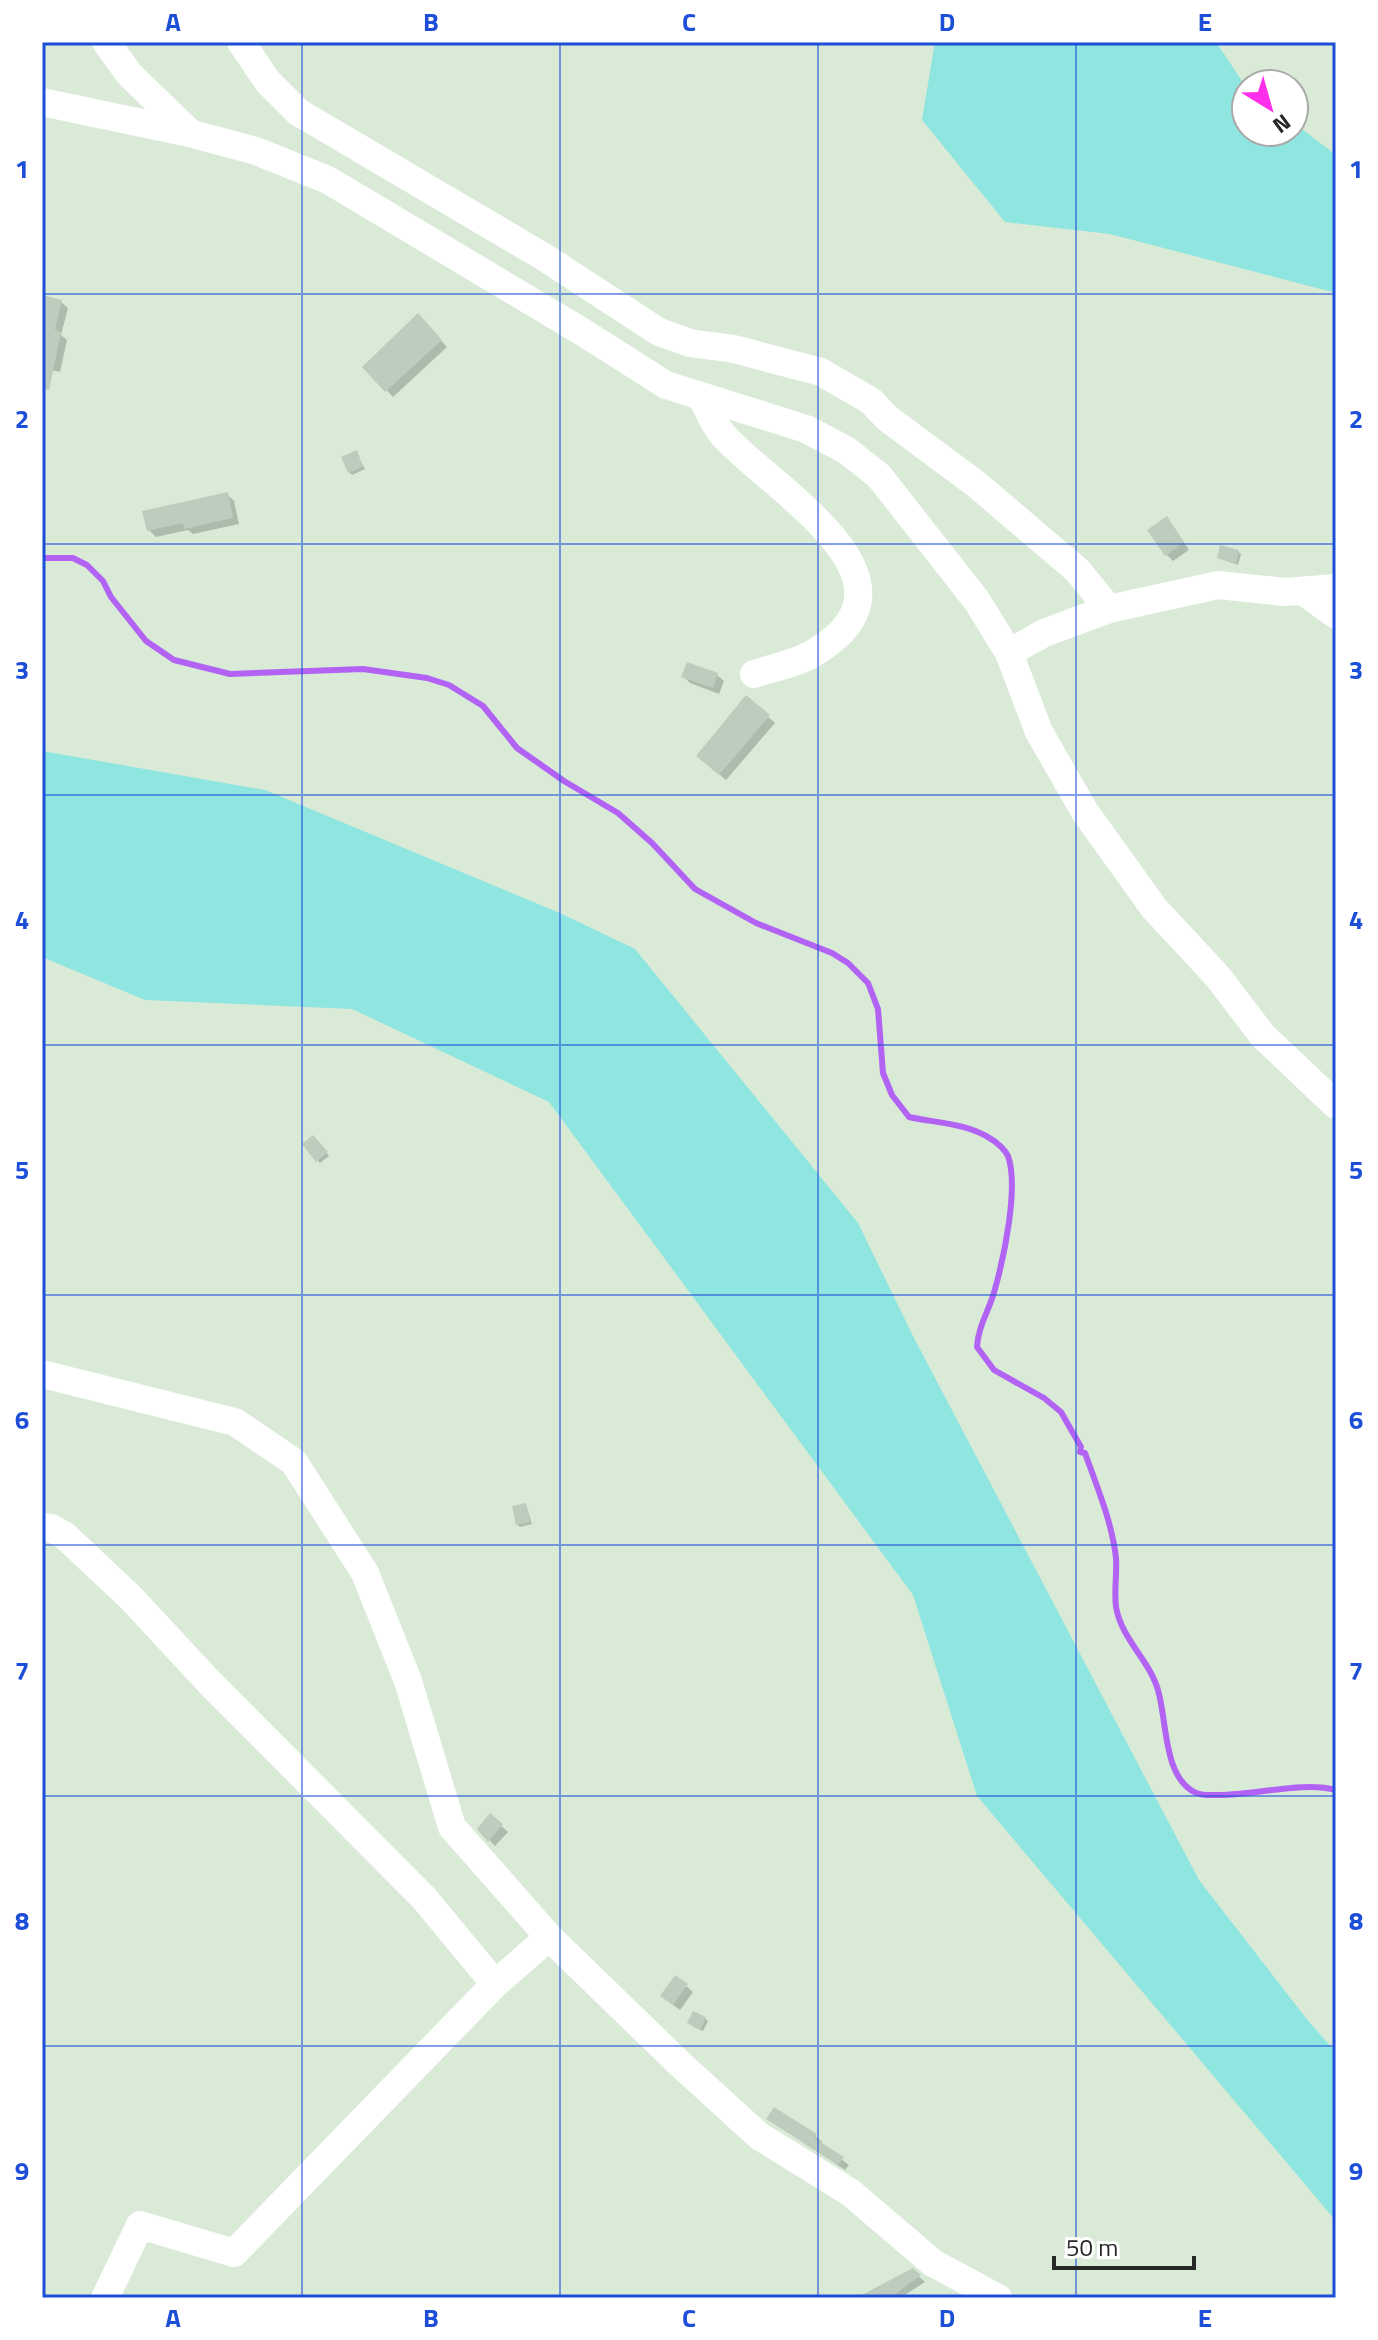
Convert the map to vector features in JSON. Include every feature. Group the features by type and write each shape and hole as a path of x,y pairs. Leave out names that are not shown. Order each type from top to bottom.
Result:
{"street":[{"path":"106,42 130,75 189,133"},
{"path":"241,42 268,82 298,112 544,257 659,332 690,343 734,349 821,372 871,401 887,418 976,484 1077,570 1109,609"},
{"path":"42,102 189,133 256,151 328,180 666,385 806,429 846,450 879,476 977,601 1009,653 1039,732 1085,812 1154,908 1218,977 1263,1036 1336,1105"},
{"path":"702,398 722,434 815,516 845,552 859,585 855,613 845,629 811,655 754,674"},
{"path":"1009,653 1044,633 1109,609 1218,585 1304,592 1336,588"},
{"path":"1304,592 1336,615"},
{"path":"42,1374 235,1422 294,1462 365,1573 408,1681 452,1827 549,1937 759,2136 851,2193 933,2263 998,2298"},
{"path":"42,1527 65,1536 131,1598 231,1705 424,1898 495,1984"},
{"path":"105,2298 140,2225 234,2253 495,1984 549,1937"}],"shaded area":[{"path":"935,42 1216,42 1233,68 1230,68 1230,148 1310,148 1310,135 1336,155 1336,293 1110,234 1005,222 922,120"},
{"path":"42,751 265,790 562,914 635,949 858,1223 914,1338 1199,1880 1309,2022 1336,2052 1336,2221 977,1796 913,1595 549,1102 352,1009 145,1000 42,957"}],"building":[{"path":"42,295 62,300 55,330 61,332 49,390 42,389"},
{"path":"418,313 442,340 385,392 362,367"},
{"path":"357,450 363,467 348,473 341,457"},
{"path":"228,492 233,518 184,529 183,523 147,531 142,511"},
{"path":"1167,516 1184,542 1165,556 1147,530"},
{"path":"1220,545 1239,550 1236,564 1217,558"},
{"path":"687,662 718,673 713,688 681,677"},
{"path":"746,695 770,715 719,775 696,756"},
{"path":"313,1135 328,1152 316,1162 302,1144"},
{"path":"526,1503 530,1522 516,1525 512,1506"},
{"path":"490,1813 503,1824 488,1842 477,1829"},
{"path":"675,1975 688,1984 673,2005 660,1996"},
{"path":"693,2011 706,2017 700,2030 687,2023"},
{"path":"774,2107 817,2134 814,2138 844,2157 838,2165 766,2119"},
{"path":"913,2268 921,2275 890,2298 856,2298"}],"waterway":[{"path":"42,558 73,558 87,565 103,581 111,597 146,641 174,660 230,674 363,669 427,678 449,685 483,706 517,748 618,813 652,843 695,889 756,923 832,953 848,963 868,983 878,1009 883,1073 892,1095 909,1117 972,1130 996,1142 1008,1156 1012,1185 1006,1241 977,1347 994,1370 1044,1398 1061,1412 1081,1447 1080,1452 1085,1453 1104,1505 1114,1545 1115,1601 1119,1619 1155,1682 1168,1750 1178,1776 1186,1786 1205,1795 1309,1787 1336,1790"}]}
